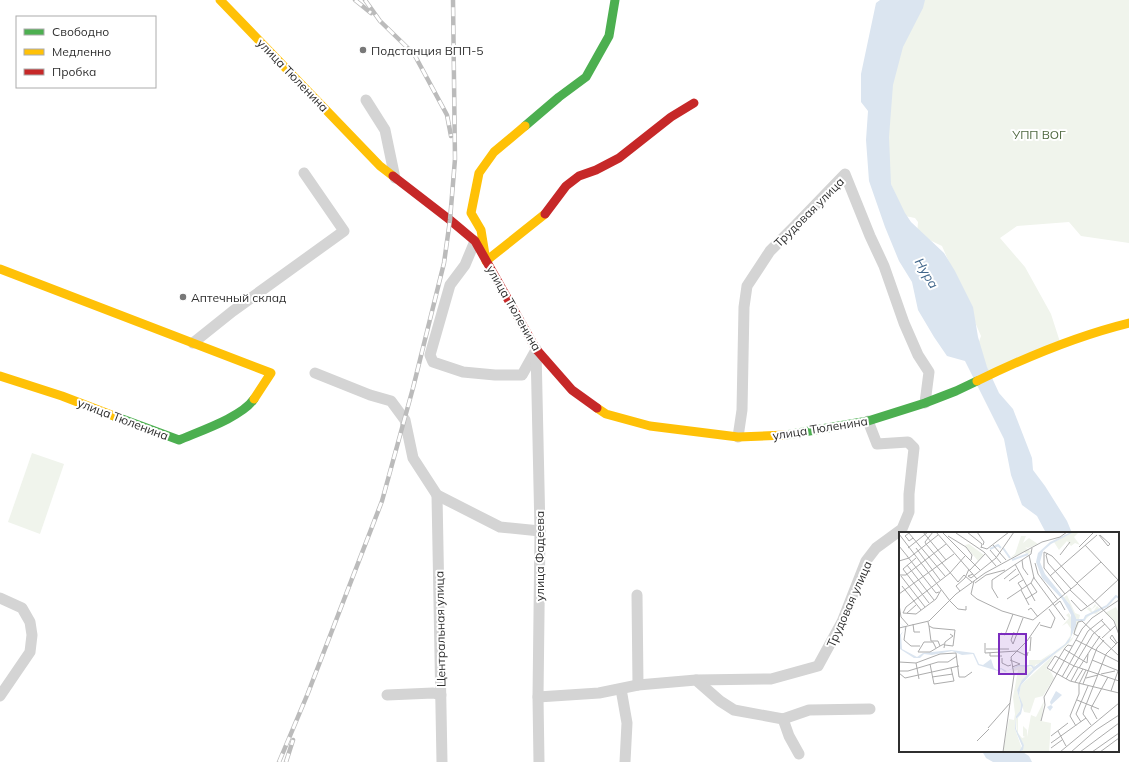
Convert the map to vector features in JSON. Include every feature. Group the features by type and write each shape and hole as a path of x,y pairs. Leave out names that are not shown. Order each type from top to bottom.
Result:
{"street":[{"name":"улица Тюленина","path":"220,0 380,166 450,220 475,242 536,349 572,390 606,414 650,426 738,438 788,435 868,421 925,403 956,391 1010,365 1083,336 1129,324"},
{"path":"486,261 481,230 471,213 479,173 494,152 559,97 586,77 609,36 616,0"},
{"path":"366,100 385,130 395,178"},
{"path":"486,261 545,214 570,182 579,176 596,170 619,158 671,117 694,103"},
{"path":"193,343 233,311 344,231 304,173"},
{"name":"Трудовая улица","path":"738,438 742,410 744,307 747,286 770,251 845,174 884,266 904,323 918,355 929,372 925,403"},
{"path":"475,242 465,265 450,285 430,355 433,362 463,372 495,375 522,375 536,349"},
{"name":"улица Тюленина","path":"0,269 271,373 250,405 237,414 179,440 62,396 0,376"},
{"name":"улица Фадеева","path":"536,349 540,531 538,697 539,762"},
{"path":"315,373 391,402 405,420 413,458 438,495 500,527 540,531"},
{"name":"Трудовая улица","path":"538,697 599,693 638,685 696,680 770,679 818,666 842,622 866,561 876,548 902,529 909,512 908,494 914,448 908,442 877,444 868,421"},
{"name":"Центральная улица","path":"438,495 442,762"},
{"path":"637,595 638,685"},
{"path":"0,598 22,608 30,622 32,635 30,652 0,696"},
{"path":"696,680 720,701 734,710 783,719 809,710 870,709"},
{"path":"621,689 627,723 625,762"},
{"path":"387,694 433,693 441,695"},
{"path":"783,719 789,736 799,754"}],"green space":[{"name":"УПП ВОГ","path":"922,0 1129,0 1129,243 1081,236 1069,222 1017,226 1000,238 1025,267 1051,314 1060,342 990,374 977,347 981,336 942,246 917,234 918,222 915,218 905,216 886,173 884,68"},
{"path":"32,453 64,464 40,534 8,522"}],"water":[{"name":"Нура","path":"880,0 925,0 923,8 903,47 893,85 889,137 891,184 911,222 944,253 955,271 973,307 978,337 987,367 999,393 1013,409 1032,458 1033,470 1067,521 1072,532 1045,532 1037,516 1022,505 1011,475 1004,439 965,361 947,356 918,310 912,282 899,261 885,227 869,181 866,140 868,111 861,102 861,74 876,3"},
{"path":"983,752 1023,752 1029,756 1032,762 993,762 986,758"}],"railway":[{"path":"355,0 371,13"},
{"path":"365,0 380,21 414,54 447,115 451,136"},
{"path":"279,762 308,693 382,501 413,388 444,263 450,220 455,159 453,0"},
{"path":"286,762 293,740"}],"traffic: fast":[{"path":"525,126 559,97 586,77 609,36 615,0"},
{"path":"786,435 868,421 925,403 977,381"},
{"path":"114,416 179,440 231,418 248,406 254,399"}],"traffic: slow":[{"path":"220,0 380,166 393,176"},
{"path":"525,126 494,152 479,173 471,213 481,230 486,261 545,214"},
{"path":"0,269 271,373 254,399"},
{"path":"977,381 1052,348 1090,334 1129,323"},
{"path":"0,376 62,396 114,416"},
{"path":"597,408 606,414 650,426 738,437 786,435"}],"traffic: jam":[{"path":"545,214 566,186 579,176 596,170 619,158 671,117 694,103"},
{"path":"393,176 475,241 536,349 572,390 597,408"}],"place":[{"name":"Подстанция ВПП-5","path":"363,50"},
{"name":"Аптечный склад","path":"183,297"}]}
